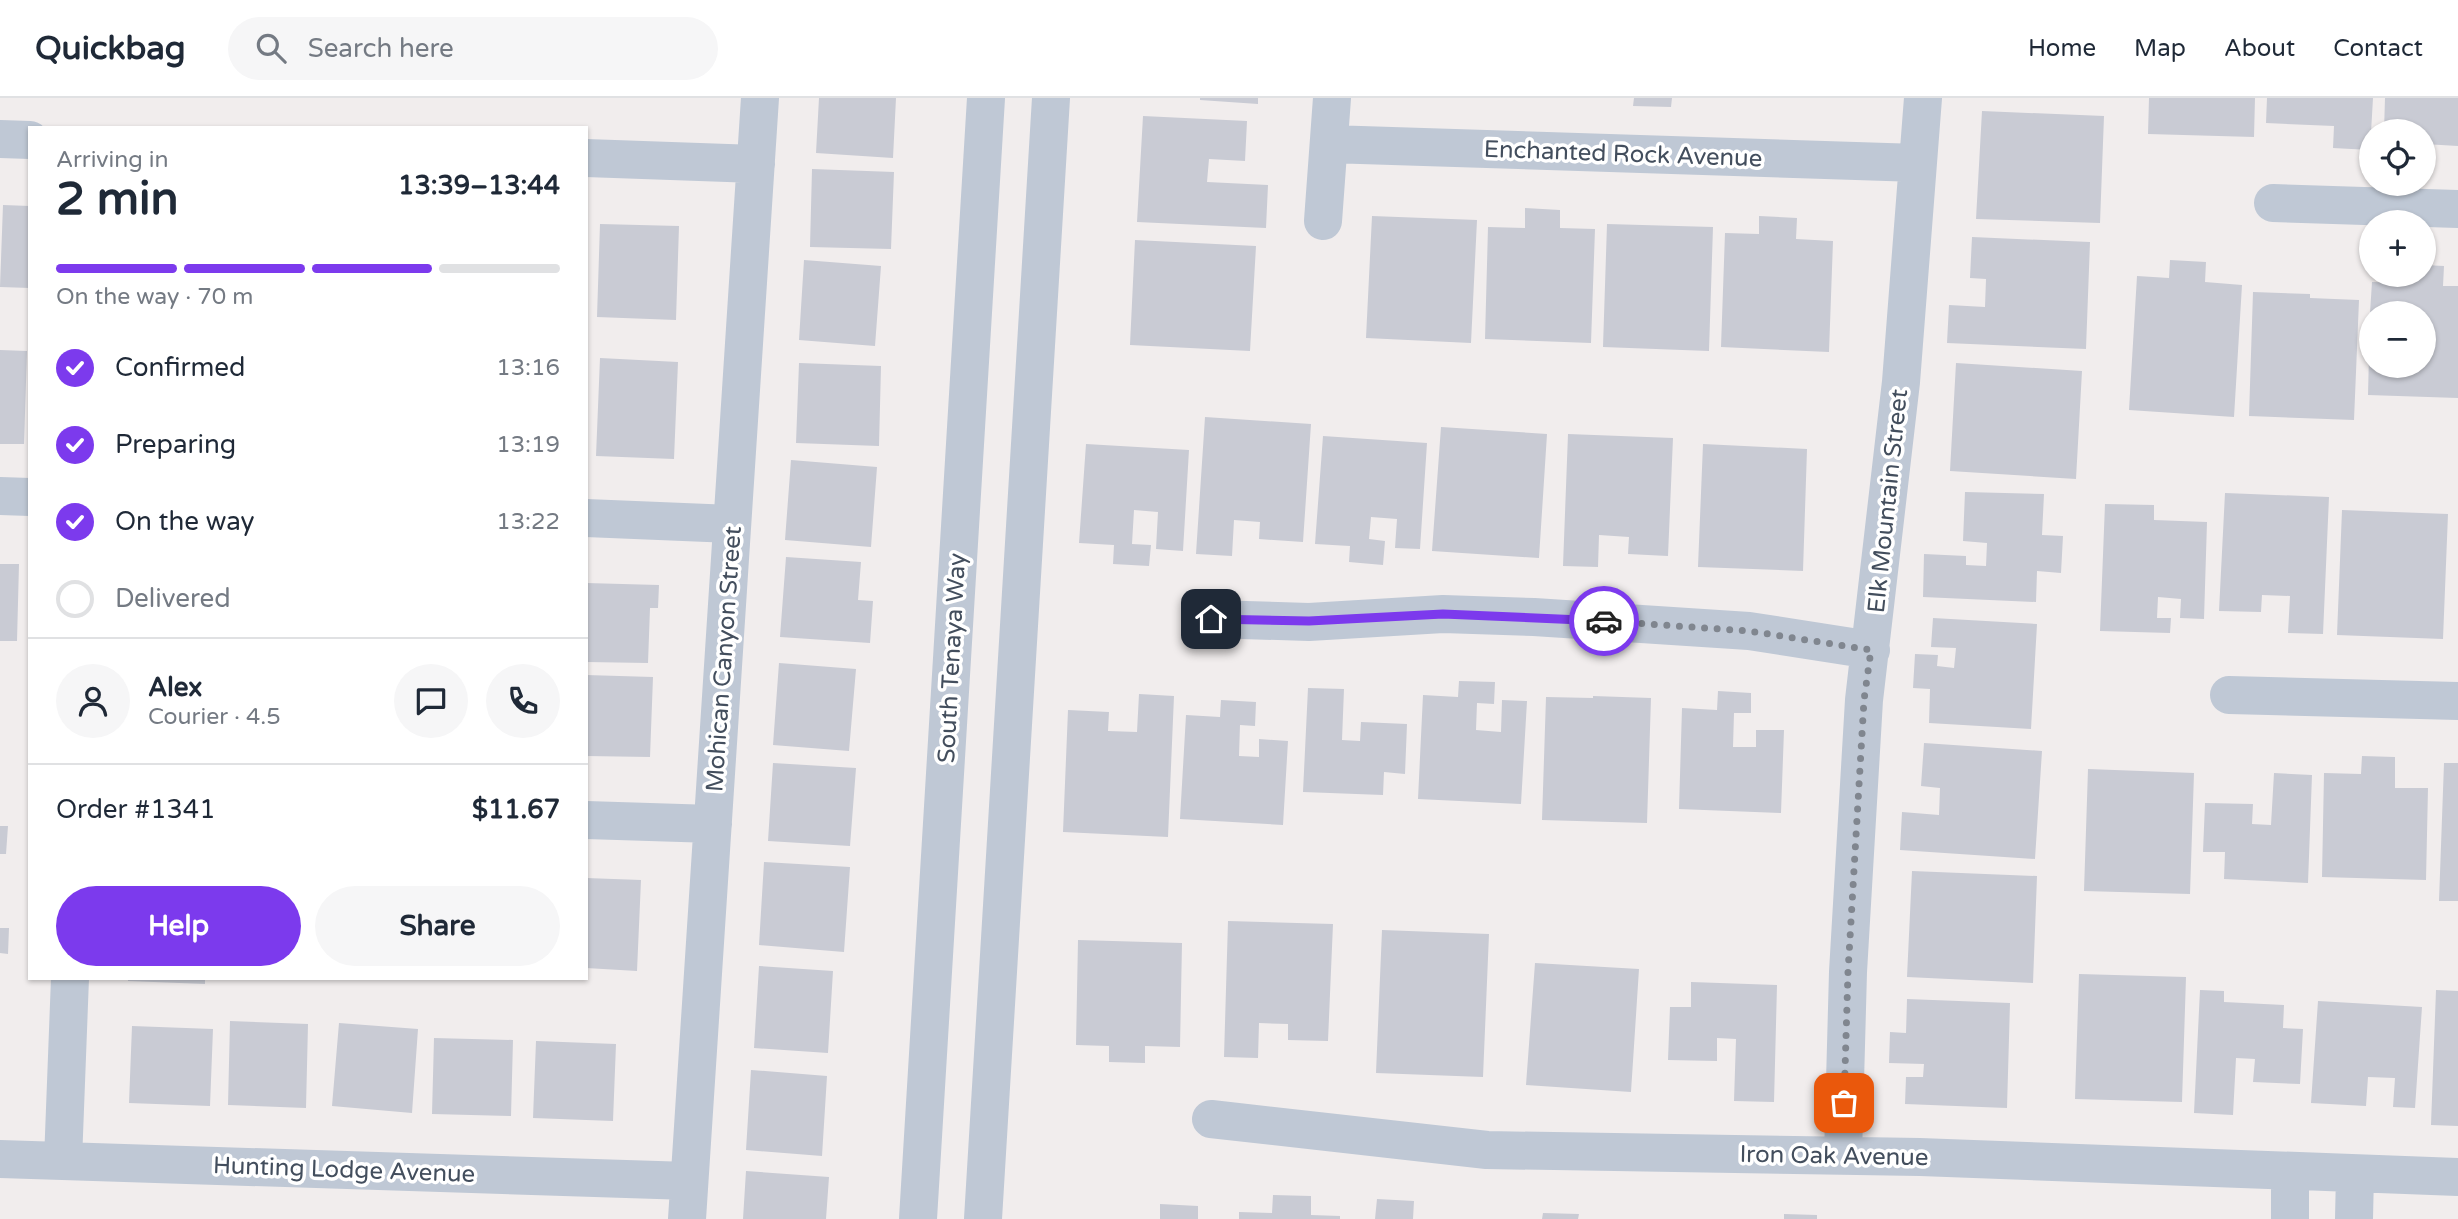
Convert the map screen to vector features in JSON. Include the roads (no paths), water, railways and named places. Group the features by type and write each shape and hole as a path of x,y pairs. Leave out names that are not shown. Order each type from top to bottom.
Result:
{"street":[{"name":"Mohican Canyon Street","path":"687,1219 760,98"},
{"name":"South Tenaya Way","path":"918,1219 986,98"},
{"path":"983,1219 1051,98"},
{"path":"1323,221 1332,98"},
{"name":"Elk Mountain Street","path":"1843,1155 1848,972 1864,700 1901,382 1923,98"},
{"path":"0,139 28,140"},
{"name":"Enchanted Rock Avenue","path":"1329,144 1918,163"},
{"path":"588,158 756,164"},
{"path":"2273,203 2458,209"},
{"path":"0,496 28,496"},
{"path":"588,518 732,524"},
{"path":"1211,619 1309,621 1443,614 1534,617 1749,631 1871,650"},
{"path":"2230,695 2458,701"},
{"path":"588,820 713,824"},
{"path":"63,1161 70,980"},
{"name":"Iron Oak Avenue","path":"1212,1119 1487,1150 1843,1155 2458,1177"},
{"name":"Hunting Lodge Avenue","path":"0,1159 689,1181"},
{"path":"2290,1171 2290,1219"},
{"path":"2354,1219 2355,1174"}]}
